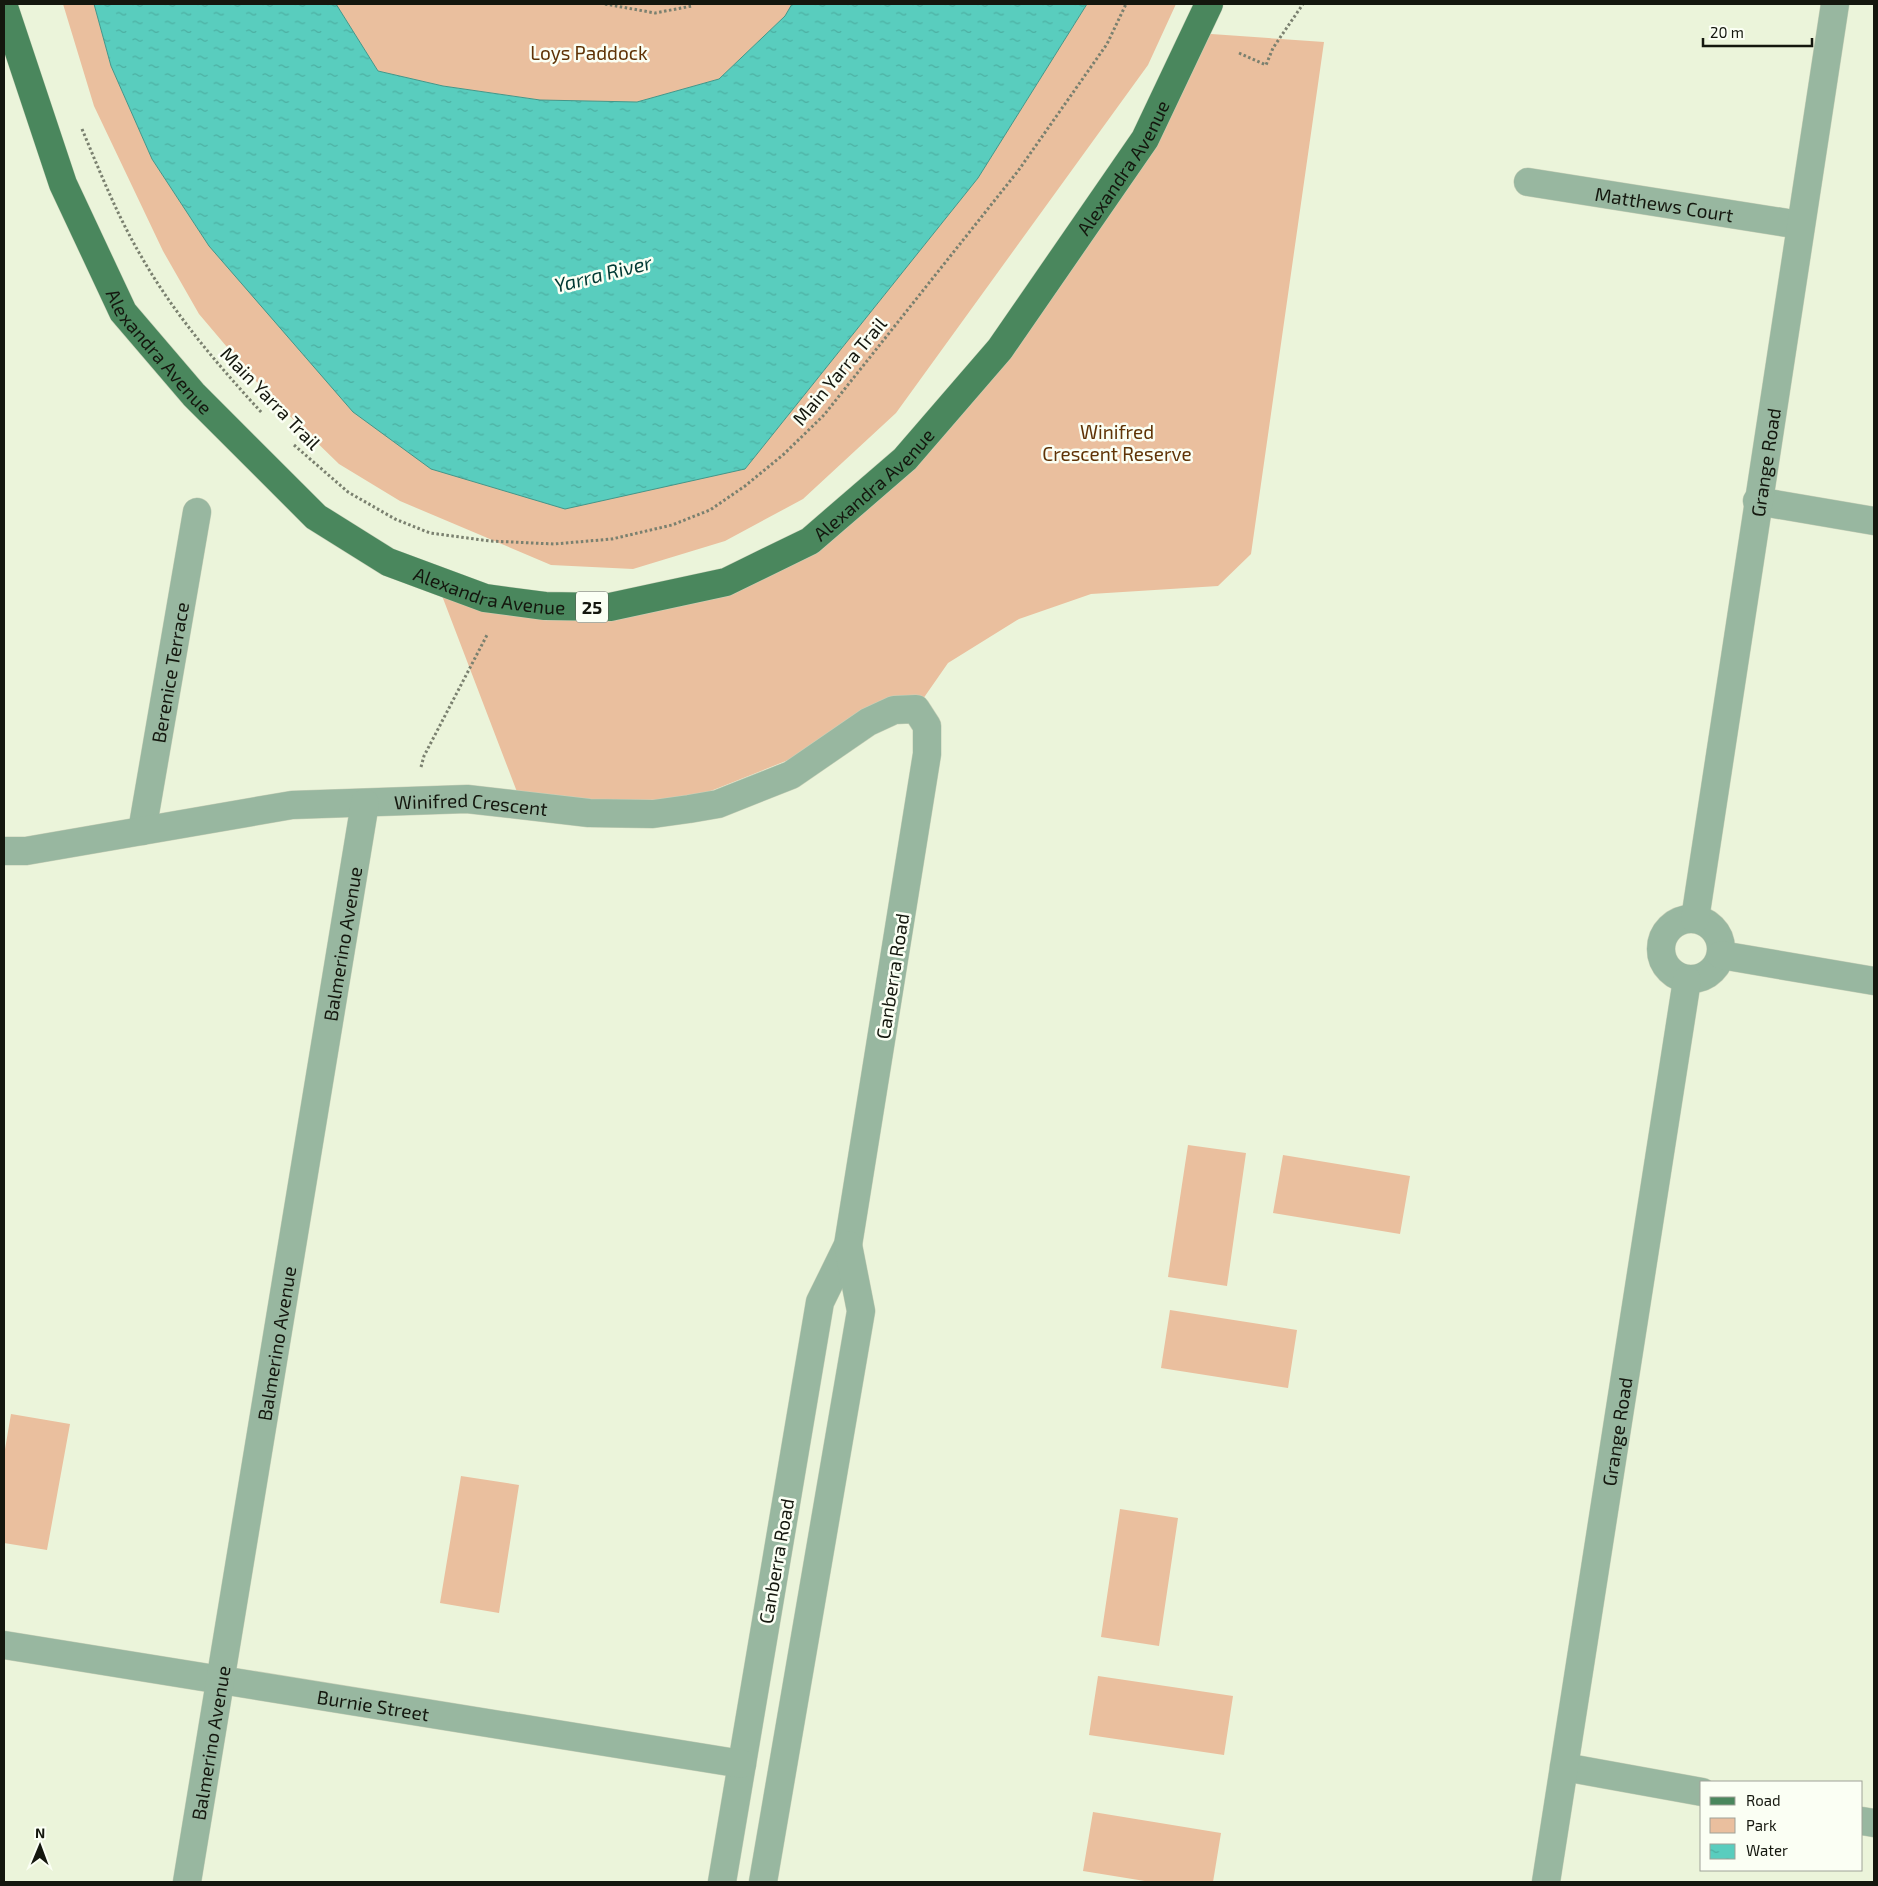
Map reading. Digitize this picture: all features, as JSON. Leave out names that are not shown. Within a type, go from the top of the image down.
[{"type":"main road","name":"Alexandra Avenue","points":[[4,7],[63,184],[123,312],[194,395],[258,460],[316,517],[388,562],[485,598],[545,606],[610,608],[726,582],[810,541],[905,459],[1000,349],[1145,139],[1209,4]]},
{"type":"street","name":"Grange Road","points":[[1695,919],[1757,501],[1835,4]]},
{"type":"street","name":"Matthews Court","points":[[1528,182],[1800,226]]},
{"type":"street","points":[[1757,501],[1874,521]]},
{"type":"street","name":"Berenice Terrace","points":[[142,832],[197,512]]},
{"type":"street","name":"Winifred Crescent","points":[[4,851],[26,850],[142,832],[292,805],[467,799],[589,813],[653,814],[718,804],[791,775],[868,722],[894,710],[916,709]]},
{"type":"street","name":"Canberra Road","points":[[722,1882],[820,1302],[848,1245],[927,754],[927,726],[916,709]]},
{"type":"street","name":"Balmerino Avenue","points":[[187,1882],[365,803]]},
{"type":"street","points":[[1695,919],[1712,928],[1718,936],[1721,955],[1718,964],[1705,976],[1686,980],[1670,972],[1664,964],[1660,946],[1663,936],[1676,922],[1695,919]]},
{"type":"street","points":[[1721,955],[1874,981]]},
{"type":"street","name":"Grange Road","points":[[1546,1882],[1686,980]]},
{"type":"street","name":"Canberra Road","points":[[763,1882],[861,1311],[848,1245]]},
{"type":"street","name":"Burnie Street","points":[[4,1645],[742,1764]]},
{"type":"street","points":[[1564,1767],[1700,1792]]},
{"type":"path","points":[[605,4],[655,13],[692,6]]},
{"type":"path","name":"Main Yarra Trail","points":[[289,441],[348,492],[395,519],[430,533],[490,541],[554,544],[620,537],[672,525],[710,510],[745,486],[784,454],[824,415],[1018,171],[1107,44],[1126,4]]},
{"type":"path","points":[[1239,54],[1266,65],[1273,48],[1303,4]]},
{"type":"path","name":"Main Yarra Trail","points":[[79,122],[113,204],[156,281],[217,364],[269,420]]},
{"type":"path","points":[[415,800],[424,756],[487,635]]},
{"type":"green space","points":[[63,4],[94,4],[111,66],[152,159],[209,246],[745,469],[978,178],[1087,4],[1176,4],[1148,65],[896,413],[803,499],[725,541],[633,569],[551,565],[400,501],[339,464],[266,393],[199,314],[163,251],[94,106]]},
{"type":"green space","name":"Loys Paddock","points":[[336,4],[792,4],[785,16],[719,79],[637,102],[540,100],[443,86],[378,71]]},
{"type":"green space","name":"Winifred Crescent Reserve","points":[[1197,33],[1324,42],[1251,554],[1218,586],[1091,594],[1019,619],[948,663],[916,709],[653,814],[522,805],[436,580],[610,607],[810,541],[1000,349]]},
{"type":"green space","points":[[1188,1145],[1246,1153],[1227,1286],[1168,1277]]},
{"type":"green space","points":[[1283,1155],[1410,1176],[1400,1234],[1273,1213]]},
{"type":"green space","points":[[1170,1310],[1297,1330],[1288,1388],[1161,1368]]},
{"type":"green space","points":[[11,1414],[70,1424],[47,1550],[4,1543],[4,1455]]},
{"type":"green space","points":[[461,1476],[519,1485],[499,1613],[440,1603]]},
{"type":"green space","points":[[1120,1509],[1178,1518],[1159,1646],[1101,1637]]},
{"type":"green space","points":[[1098,1676],[1233,1696],[1224,1755],[1089,1735]]},
{"type":"green space","points":[[1093,1812],[1221,1833],[1213,1882],[1151,1882],[1083,1871]]},
{"type":"water","name":"Yarra River","points":[[94,4],[336,4],[378,71],[443,86],[540,100],[637,102],[719,79],[785,16],[792,4],[1087,4],[978,178],[745,469],[565,509],[431,469],[353,412],[209,246],[152,159],[111,66]]}]
